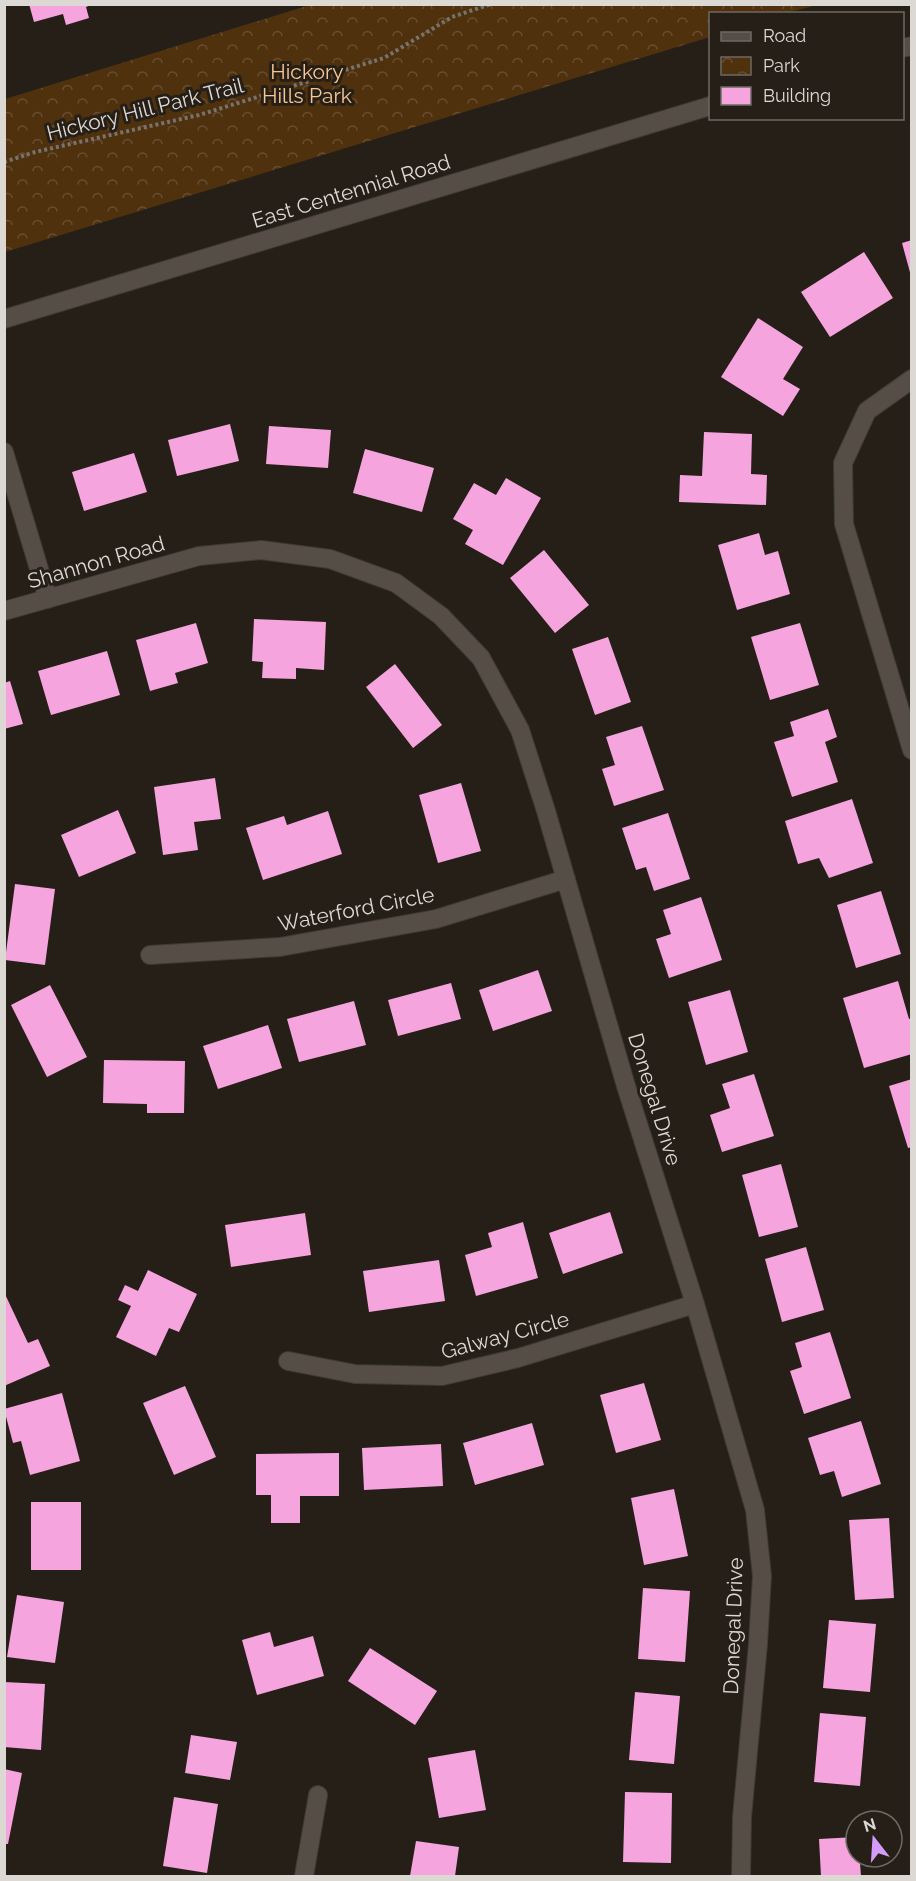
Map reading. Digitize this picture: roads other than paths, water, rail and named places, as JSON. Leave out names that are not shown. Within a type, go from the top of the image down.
[{"type":"street","name":"East Centennial Road","points":[[4,318],[709,107]]},
{"type":"street","points":[[912,379],[867,411],[843,463],[844,524],[912,750]]},
{"type":"street","points":[[4,452],[48,599]]},
{"type":"street","name":"Donegal Drive","points":[[199,556],[261,550],[330,559],[396,583],[441,616],[481,658],[520,730],[755,1510],[762,1576],[742,1817],[741,1876]]},
{"type":"street","name":"Shannon Road","points":[[4,611],[199,556]]},
{"type":"street","name":"Waterford Circle","points":[[150,954],[280,947],[436,919],[566,879]]},
{"type":"street","name":"Galway Circle","points":[[288,1361],[355,1374],[442,1376],[518,1358],[694,1304]]},
{"type":"street","points":[[304,1876],[318,1795]]},
{"type":"park label","name":"Hickory Hills Park","points":[[307,83]]}]
